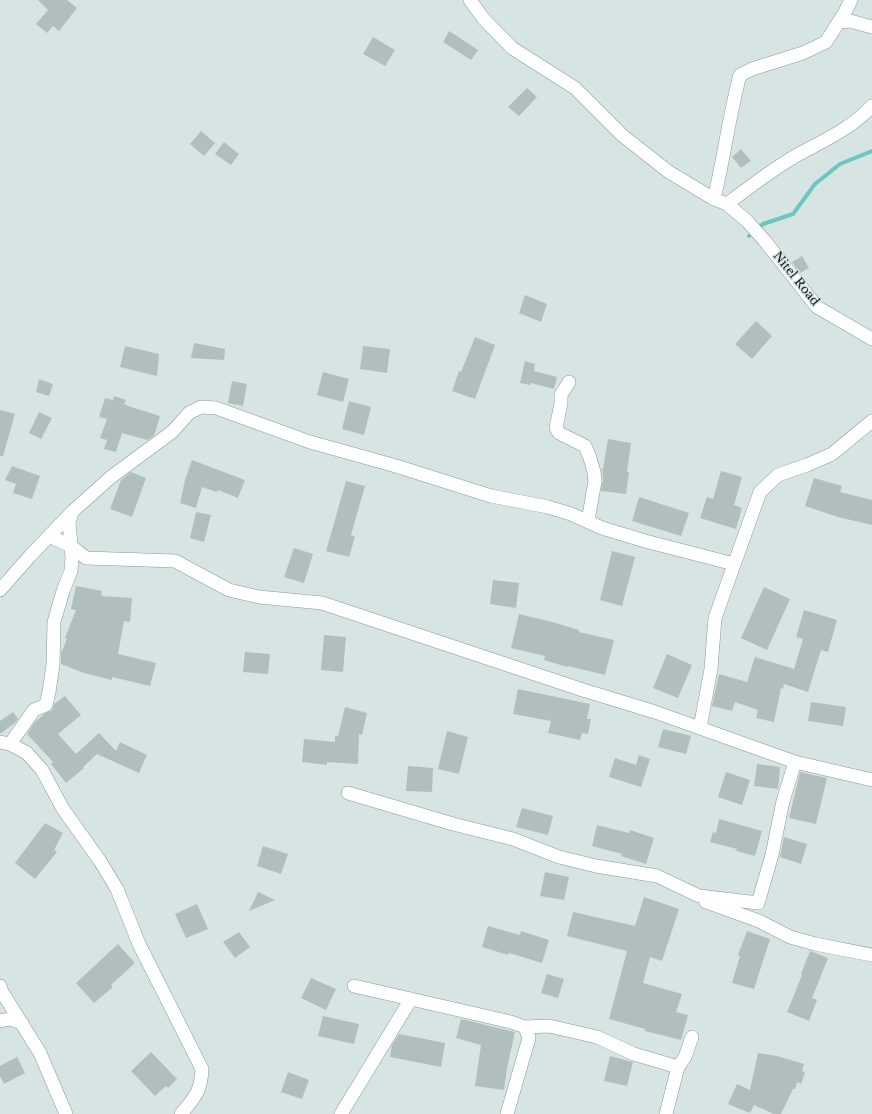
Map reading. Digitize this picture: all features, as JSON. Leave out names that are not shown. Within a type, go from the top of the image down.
[{"type":"street","name":"Nitel Road","points":[[470,0],[483,18],[512,48],[575,88],[629,141],[669,172],[714,199],[727,204],[747,221],[817,307],[872,339]]},
{"type":"street","points":[[714,199],[721,171],[733,101],[740,75],[752,69],[803,53],[826,42],[845,12],[850,0]]},
{"type":"street","points":[[839,22],[850,21],[872,27]]},
{"type":"street","points":[[727,204],[764,176],[842,131],[872,106]]},
{"type":"street","points":[[569,382],[561,395],[556,428],[559,433],[585,446],[590,458],[595,481],[588,521]]},
{"type":"street","points":[[0,590],[72,512],[111,477],[172,432],[189,413],[201,407],[216,408],[310,442],[396,466],[491,496],[548,507],[571,514],[602,528],[645,541],[734,564]]},
{"type":"street","points":[[700,728],[711,669],[715,618],[760,492],[778,474],[807,465],[832,454],[872,421]]},
{"type":"street","points":[[72,512],[69,523],[71,571],[63,591],[54,622],[53,665],[46,705],[34,710],[5,743],[27,753],[42,770],[63,809],[100,862],[116,889],[139,944],[202,1069],[201,1082],[196,1096],[181,1114]]},
{"type":"street","points":[[49,536],[71,546],[86,558],[175,560],[229,590],[259,597],[322,603],[700,728],[795,762],[872,780]]},
{"type":"street","points":[[348,793],[453,824],[513,839],[559,857],[596,866],[657,876],[698,896],[758,903],[772,855],[784,801],[795,762]]},
{"type":"street","points":[[657,876],[660,886],[668,890],[692,896],[759,921],[790,937],[815,944],[872,955]]},
{"type":"street","points":[[0,986],[2,992],[40,1053],[66,1114]]},
{"type":"street","points":[[354,986],[511,1022],[525,1027],[549,1026],[597,1037],[634,1054],[678,1067]]},
{"type":"street","points":[[341,1114],[411,999]]},
{"type":"street","points":[[0,1021],[10,1019],[22,1024]]},
{"type":"street","points":[[507,1114],[529,1038],[525,1027]]},
{"type":"street","points":[[666,1114],[678,1067],[685,1057],[692,1037]]},
{"type":"building","points":[[38,0],[67,0],[77,8],[59,31],[53,26],[47,33],[36,24],[48,10]]},
{"type":"building","points":[[449,31],[478,50],[471,60],[443,42]]},
{"type":"building","points":[[373,37],[395,50],[385,66],[363,54]]},
{"type":"building","points":[[527,88],[537,97],[519,116],[508,107]]},
{"type":"building","points":[[201,131],[215,143],[204,156],[190,144]]},
{"type":"building","points":[[224,142],[239,154],[231,165],[215,154]]},
{"type":"building","points":[[741,149],[751,161],[741,168],[732,157]]},
{"type":"building","points":[[802,256],[809,268],[800,273],[792,262]]},
{"type":"building","points":[[525,295],[547,304],[541,322],[519,313]]},
{"type":"building","points":[[756,321],[772,336],[752,359],[735,344]]},
{"type":"building","points":[[475,337],[495,345],[475,399],[452,391],[459,371],[461,372]]},
{"type":"building","points":[[194,343],[225,349],[224,360],[191,358]]},
{"type":"building","points":[[125,346],[159,354],[157,376],[120,367]]},
{"type":"building","points":[[363,346],[390,349],[387,373],[360,369]]},
{"type":"building","points":[[525,361],[535,364],[534,371],[557,377],[554,389],[531,383],[530,385],[520,383]]},
{"type":"building","points":[[323,372],[349,379],[343,402],[317,395]]},
{"type":"building","points":[[39,379],[53,384],[49,396],[36,392]]},
{"type":"building","points":[[232,381],[247,384],[243,406],[228,403]]},
{"type":"building","points":[[114,396],[126,400],[124,404],[160,416],[154,436],[147,440],[122,433],[116,452],[104,449],[107,440],[100,438],[107,419],[99,417],[105,398],[113,400]]},
{"type":"building","points":[[349,401],[371,407],[364,435],[342,429]]},
{"type":"building","points":[[0,410],[15,414],[3,456],[0,456]]},
{"type":"building","points":[[39,412],[52,418],[41,439],[29,433]]},
{"type":"building","points":[[608,439],[631,443],[626,494],[601,491],[603,480],[602,469]]},
{"type":"building","points":[[192,460],[245,480],[238,498],[218,490],[217,492],[202,487],[196,508],[180,503],[185,480]]},
{"type":"building","points":[[12,466],[40,476],[32,499],[13,493],[16,484],[5,480]]},
{"type":"building","points":[[721,471],[742,477],[734,505],[742,508],[736,529],[700,518],[707,497],[713,499]]},
{"type":"building","points":[[131,472],[146,478],[132,517],[110,509],[121,480]]},
{"type":"building","points":[[814,478],[842,486],[840,492],[872,500],[872,525],[838,517],[805,506]]},
{"type":"building","points":[[346,481],[365,486],[351,535],[355,537],[349,557],[326,551]]},
{"type":"building","points":[[639,497],[689,513],[681,536],[632,521]]},
{"type":"building","points":[[196,512],[211,515],[204,542],[190,538]]},
{"type":"building","points":[[294,548],[313,554],[304,583],[284,577]]},
{"type":"building","points":[[612,551],[635,557],[622,606],[600,600]]},
{"type":"building","points":[[493,580],[519,583],[516,608],[490,604]]},
{"type":"building","points":[[76,586],[102,591],[101,596],[132,598],[130,622],[124,621],[118,654],[156,663],[150,686],[112,677],[112,680],[84,673],[61,664],[61,653],[67,639],[65,638],[76,610],[71,609]]},
{"type":"building","points":[[764,587],[790,599],[767,650],[741,638]]},
{"type":"building","points":[[804,610],[837,620],[828,652],[821,650],[808,692],[784,684],[783,689],[781,688],[774,722],[756,718],[758,710],[735,702],[732,711],[712,706],[719,674],[747,682],[755,657],[794,669],[803,639],[796,637]]},
{"type":"building","points":[[519,614],[556,623],[579,630],[579,632],[614,640],[605,675],[567,667],[544,660],[545,656],[511,648]]},
{"type":"building","points":[[324,635],[346,637],[343,672],[321,670]]},
{"type":"building","points":[[245,652],[270,654],[268,674],[243,672]]},
{"type":"building","points":[[667,654],[692,665],[678,698],[653,688]]},
{"type":"building","points":[[518,689],[590,704],[587,719],[591,719],[588,734],[582,733],[580,740],[548,733],[551,721],[513,714]]},
{"type":"building","points":[[65,696],[81,715],[58,734],[76,754],[99,733],[116,751],[120,742],[147,755],[139,773],[97,754],[83,767],[84,768],[66,783],[51,764],[53,762],[27,734],[35,722],[44,714],[52,710],[54,704]]},
{"type":"building","points":[[811,702],[846,707],[843,726],[808,721]]},
{"type":"building","points":[[345,707],[367,713],[362,735],[359,734],[358,764],[327,762],[327,765],[302,762],[304,739],[335,742],[335,736],[338,736]]},
{"type":"building","points":[[13,712],[18,719],[0,734],[0,721]]},
{"type":"building","points":[[663,729],[691,736],[686,754],[658,747]]},
{"type":"building","points":[[447,731],[468,737],[459,774],[438,769]]},
{"type":"building","points":[[639,755],[650,759],[641,787],[609,777],[615,758],[636,765]]},
{"type":"building","points":[[757,764],[780,767],[778,789],[754,786]]},
{"type":"building","points":[[408,766],[433,768],[432,792],[406,791]]},
{"type":"building","points":[[726,772],[750,780],[742,805],[718,797]]},
{"type":"building","points":[[800,772],[827,778],[816,824],[789,818]]},
{"type":"building","points":[[522,808],[553,816],[548,835],[516,827]]},
{"type":"building","points":[[719,819],[762,831],[755,856],[736,851],[737,849],[710,842],[713,832],[716,833]]},
{"type":"building","points":[[45,823],[63,833],[54,850],[57,852],[35,879],[15,863]]},
{"type":"building","points":[[597,825],[629,833],[630,830],[654,838],[646,864],[621,856],[622,854],[592,846]]},
{"type":"building","points":[[784,837],[807,844],[801,864],[780,857]]},
{"type":"building","points":[[263,846],[288,854],[281,874],[257,866]]},
{"type":"building","points":[[545,872],[569,877],[564,900],[540,896]]},
{"type":"building","points":[[258,892],[275,900],[249,911]]},
{"type":"building","points":[[644,897],[679,909],[662,961],[650,957],[643,983],[682,994],[676,1012],[688,1015],[681,1040],[645,1031],[645,1029],[609,1019],[627,951],[567,936],[573,912],[635,926]]},
{"type":"building","points":[[197,904],[208,929],[186,938],[175,914]]},
{"type":"building","points":[[488,926],[520,935],[521,931],[549,940],[542,963],[482,947]]},
{"type":"building","points":[[747,931],[770,939],[754,989],[732,983],[740,956],[738,955]]},
{"type":"building","points":[[239,932],[250,947],[235,958],[223,942]]},
{"type":"building","points":[[118,944],[135,963],[111,985],[113,987],[94,1003],[76,983]]},
{"type":"building","points":[[810,951],[828,958],[812,998],[817,1000],[809,1021],[787,1012]]},
{"type":"building","points":[[547,974],[564,979],[558,998],[541,993]]},
{"type":"building","points":[[311,978],[336,989],[326,1010],[301,998]]},
{"type":"building","points":[[323,1016],[359,1024],[354,1044],[318,1036]]},
{"type":"building","points":[[461,1019],[515,1032],[504,1090],[475,1086],[481,1045],[456,1038]]},
{"type":"building","points":[[399,1034],[445,1043],[441,1067],[390,1057],[392,1045]]},
{"type":"building","points":[[151,1052],[177,1079],[168,1088],[166,1086],[155,1096],[131,1071]]},
{"type":"building","points":[[758,1053],[777,1056],[804,1064],[802,1071],[805,1072],[801,1084],[797,1082],[795,1089],[793,1089],[781,1114],[774,1114],[754,1105],[750,1113],[728,1104],[737,1084],[750,1090]]},
{"type":"building","points":[[610,1056],[633,1062],[627,1086],[604,1081]]},
{"type":"building","points":[[17,1057],[25,1073],[4,1084],[0,1076],[0,1066]]},
{"type":"building","points":[[288,1072],[309,1080],[302,1099],[281,1092]]},
{"type":"waterway","points":[[749,236],[763,224],[793,214],[815,184],[840,164],[872,151]]}]
